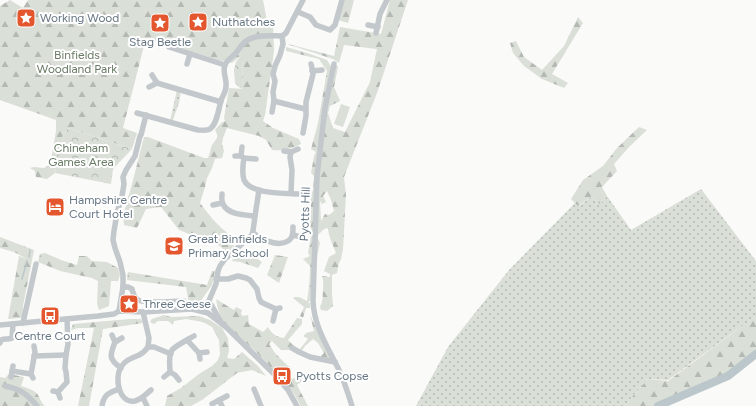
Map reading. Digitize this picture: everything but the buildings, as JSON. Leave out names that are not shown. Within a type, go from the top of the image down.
[{"type":"street","points":[[137,113],[198,130],[210,128],[214,125],[226,88],[224,72],[225,65],[228,60],[235,54],[244,42],[248,40],[257,37],[282,36],[286,33],[303,0]]},
{"type":"street","points":[[298,12],[310,17],[316,25],[330,30],[335,25],[342,0]]},
{"type":"street","points":[[368,25],[377,30],[380,14],[387,0]]},
{"type":"street","points":[[272,112],[275,81],[272,74],[283,44],[282,36]]},
{"type":"street","points":[[168,47],[225,65]]},
{"type":"street","points":[[187,64],[190,54]]},
{"type":"street","points":[[303,133],[306,116],[305,109],[307,94],[311,83],[311,64]]},
{"type":"street","name":"Pyotts Hill","points":[[334,64],[325,108],[317,176],[313,302],[315,318],[320,333],[335,362],[352,406]]},
{"type":"street","points":[[312,71],[322,70]]},
{"type":"street","points":[[152,75],[157,83],[221,102]]},
{"type":"street","points":[[149,87],[157,83]]},
{"type":"street","points":[[274,101],[305,109]]},
{"type":"street","points":[[119,311],[123,286],[123,275],[120,262],[114,248],[114,231],[124,184],[123,177],[135,156],[146,115]]},
{"type":"street","points":[[242,147],[240,156],[246,183],[259,190],[275,193],[301,194]]},
{"type":"street","points":[[284,150],[291,152],[298,149]]},
{"type":"street","points":[[291,152],[291,193]]},
{"type":"street","points":[[240,156],[256,159]]},
{"type":"street","points":[[192,309],[206,312],[212,310],[209,305],[210,297],[216,284],[220,266],[225,259],[253,233],[259,190]]},
{"type":"street","points":[[222,194],[222,203],[226,208],[234,213],[255,216]]},
{"type":"street","points":[[213,205],[222,203]]},
{"type":"street","points":[[253,233],[264,240],[283,244],[291,239],[293,235],[293,227]]},
{"type":"street","points":[[293,235],[301,237]]},
{"type":"street","points":[[23,323],[36,264]]},
{"type":"street","points":[[216,279],[228,280],[242,276],[250,280],[257,289],[261,302],[278,308],[273,321]]},
{"type":"street","points":[[123,286],[132,289],[134,297],[143,302],[184,301]]},
{"type":"street","points":[[0,325],[98,316],[114,314],[119,311],[143,312],[192,309],[209,305]]},
{"type":"street","points":[[209,305],[202,308],[222,324],[276,376],[288,390],[295,405]]},
{"type":"street","points":[[209,305],[222,324]]},
{"type":"street","points":[[143,312],[149,338],[148,347],[140,355],[128,360],[121,368],[118,376],[118,383],[122,395],[127,400],[136,401],[151,390]]},
{"type":"street","points":[[57,394],[67,382],[65,368],[68,344],[67,319]]},
{"type":"street","points":[[0,343],[2,339],[8,340],[12,338],[13,324]]},
{"type":"street","points":[[112,336],[115,342]]},
{"type":"street","points":[[170,372],[172,350],[194,336]]},
{"type":"street","points":[[121,368],[112,360],[110,357],[110,352],[115,342],[122,338]]},
{"type":"street","points":[[187,340],[199,356],[207,352]]},
{"type":"street","points":[[12,371],[32,376],[35,352],[34,346]]},
{"type":"street","points":[[148,347],[171,354]]},
{"type":"street","points":[[292,348],[310,357],[335,362]]},
{"type":"street","points":[[34,356],[66,355]]},
{"type":"street","points":[[164,377],[170,372]]},
{"type":"street","points":[[170,372],[178,380]]},
{"type":"street","points":[[5,386],[16,388],[30,398],[37,406]]},
{"type":"street","points":[[102,406],[104,398],[107,394],[119,388]]},
{"type":"street","points":[[254,389],[261,406]]},
{"type":"street","points":[[212,404],[227,396]]},
{"type":"street","points":[[142,398],[147,406]]},
{"type":"street","points":[[219,400],[222,406]]},
{"type":"green space","name":"Binfields Woodland Park","points":[[10,0],[23,8],[28,0],[263,0],[267,21],[273,23],[274,51],[263,121],[273,128],[299,139],[301,144],[287,149],[272,150],[266,140],[259,136],[227,128],[222,144],[224,151],[222,158],[215,159],[207,178],[200,203],[217,224],[238,240],[228,254],[220,246],[179,230],[161,207],[146,209],[137,228],[124,225],[123,215],[144,137],[148,137],[204,158],[208,158],[212,145],[217,137],[215,130],[225,121],[224,118],[229,88],[243,89],[242,55],[232,63],[146,38],[123,128],[137,133],[132,149],[68,128],[63,135],[55,173],[47,179],[36,177],[35,171],[30,168],[44,168],[50,165],[56,131],[56,120],[0,100],[0,6]]},
{"type":"green space","points":[[343,0],[354,0],[348,23],[338,20]]},
{"type":"green space","points":[[390,0],[408,0],[377,93],[344,177],[346,195],[343,249],[337,273],[332,275],[333,306],[327,311],[321,310],[320,307],[323,298],[322,276],[330,277],[330,274],[324,271],[329,257],[336,253],[328,228],[324,229],[318,235],[320,243],[312,278],[310,300],[308,303],[310,303],[310,308],[306,308],[303,318],[300,316],[304,307],[293,298],[299,297],[307,301],[308,297],[310,266],[303,259],[310,256],[308,253],[312,230],[309,225],[311,206],[310,192],[313,191],[314,176],[311,173],[316,152],[311,149],[318,123],[327,71],[319,59],[286,51],[286,47],[327,60],[332,68],[336,66],[338,67],[334,87],[340,101],[330,106],[328,113],[333,128],[345,132],[370,82],[377,49],[344,45],[339,63],[333,59],[288,44],[334,56],[340,27],[381,34]],"holes":[[[327,191],[334,211],[329,215],[325,214],[321,221],[320,201],[322,204],[326,202],[323,196]]]},
{"type":"green space","points":[[578,17],[583,23],[552,74],[568,83],[564,88],[542,79],[524,66],[513,53],[510,43],[516,41],[524,57],[542,70],[564,46]]},
{"type":"green space","points":[[242,54],[243,89],[235,83],[234,70],[236,62]]},
{"type":"green space","points":[[177,90],[181,91],[179,103],[172,122],[170,121]]},
{"type":"green space","points":[[341,104],[350,107],[343,127],[334,124]]},
{"type":"green space","points":[[639,127],[647,130],[614,164],[617,171],[602,187],[607,196],[600,204],[591,197],[578,206],[571,199],[583,180],[603,166],[617,148]]},
{"type":"green space","name":"Chineham Games Area","points":[[68,128],[132,149],[113,169],[111,184],[55,173],[63,135]]},
{"type":"green space","points":[[701,189],[756,261],[756,318],[752,319],[668,380],[648,379],[624,406],[416,406],[448,347],[509,270],[575,203],[579,206],[591,197],[600,204],[607,196],[631,230]]},
{"type":"green space","points":[[0,237],[34,250],[23,306],[23,316],[21,318],[8,319],[19,256],[27,259],[14,252],[0,248]]},
{"type":"green space","points":[[245,251],[262,262],[258,268],[232,261],[237,252]]},
{"type":"green space","points":[[45,253],[77,265],[79,256],[87,256],[92,261],[107,262],[118,268],[120,275],[118,281],[111,281],[109,306],[99,310],[97,304],[98,281],[92,278],[60,271],[38,262],[40,254]]},
{"type":"green space","points":[[275,255],[288,257],[279,283],[267,275]]},
{"type":"green space","points":[[212,271],[215,271],[212,285],[200,302],[189,304],[186,287],[127,280],[128,272],[207,285]]},
{"type":"green space","points":[[216,299],[234,310],[236,307],[242,310],[241,314],[243,316],[248,315],[249,324],[263,332],[268,327],[274,335],[281,338],[284,338],[297,318],[302,319],[302,324],[288,340],[295,347],[292,350],[281,350],[272,341],[269,344],[275,353],[290,368],[289,375],[291,379],[300,377],[302,381],[297,385],[308,406],[301,406],[285,382],[254,350],[222,321]]},
{"type":"green space","points":[[164,315],[171,317],[199,316],[210,320],[222,328],[228,338],[229,351],[227,358],[234,359],[242,352],[258,366],[266,376],[252,370],[237,373],[202,400],[191,406],[165,406],[167,396],[212,366],[218,360],[220,354],[219,340],[212,327],[203,322],[186,319],[174,321],[173,325],[168,321],[158,321],[154,324],[150,322],[152,319]]},
{"type":"green space","points":[[310,315],[330,357],[330,361],[320,357],[324,353],[318,343],[313,339],[301,352],[299,350],[308,339],[304,336],[306,333],[314,331]]},
{"type":"green space","points":[[756,318],[756,353],[748,363],[703,389],[667,406],[624,406],[648,379],[668,381],[752,319]]},
{"type":"green space","points":[[141,319],[143,323],[103,329],[89,406],[78,406],[94,328],[78,328],[71,330],[73,324]]},
{"type":"green space","points":[[9,374],[24,377],[21,386],[35,392],[45,406],[0,406],[0,377],[5,378]]},
{"type":"waterway","points":[[29,257],[30,250]]},
{"type":"waterway","points":[[22,279],[27,261]]},
{"type":"waterway","points":[[658,406],[728,376],[756,354]]},
{"type":"place","name":"Working Wood","points":[[26,18]]},
{"type":"place","name":"Nuthatches","points":[[198,22]]},
{"type":"place","name":"Stag Beetle","points":[[160,23]]},
{"type":"place","name":"Hampshire Centre Court Hotel","points":[[55,207]]},
{"type":"place","name":"Great Binfields Primary School","points":[[174,246]]},
{"type":"place","name":"Three Geese","points":[[129,304]]},
{"type":"place","name":"Centre Court","points":[[50,316]]},
{"type":"place","name":"Pyotts Copse","points":[[282,376]]}]
